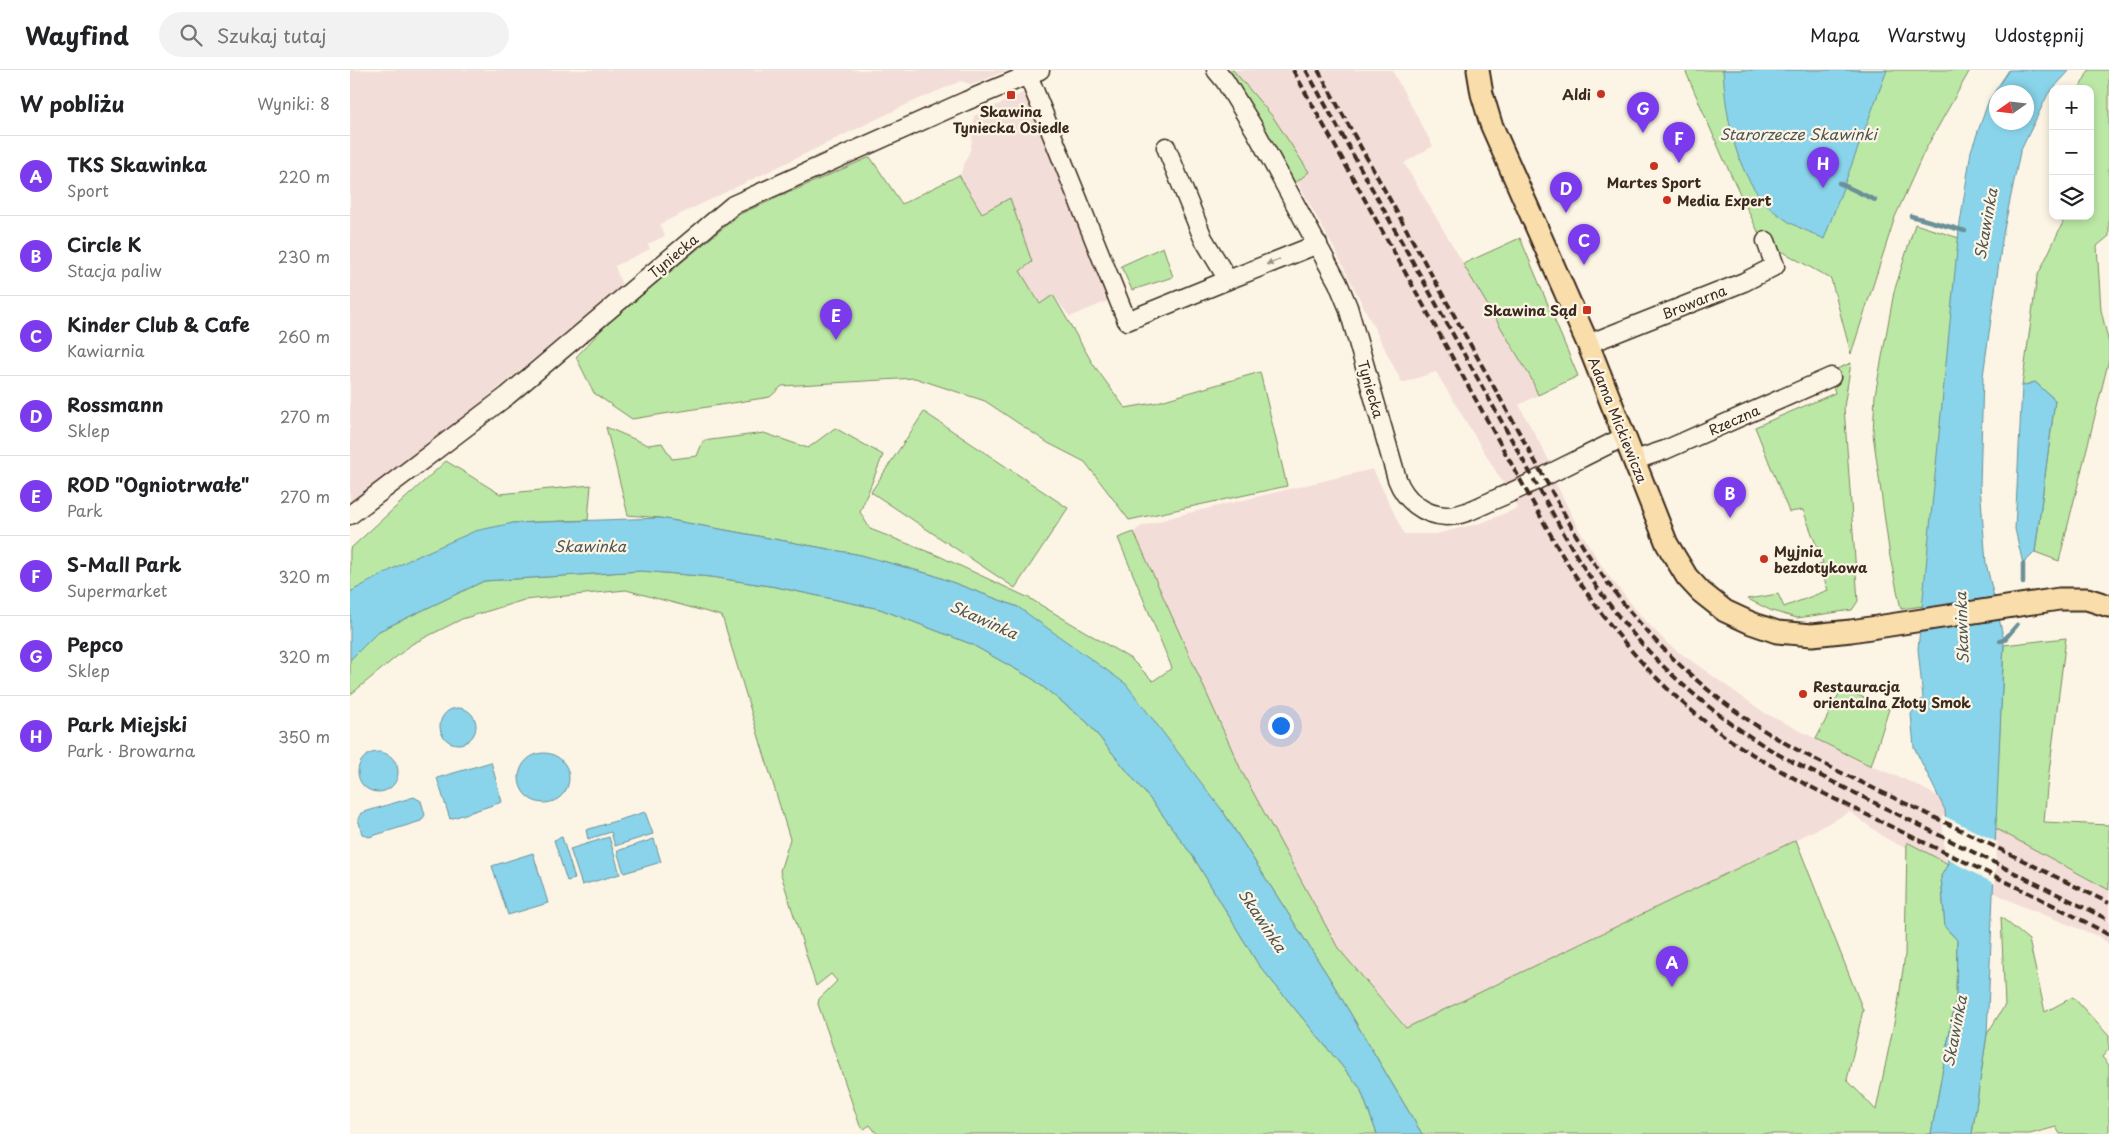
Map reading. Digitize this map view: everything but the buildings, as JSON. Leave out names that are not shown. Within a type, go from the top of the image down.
[{"type":"main road","name":"Adama Mickiewicza","points":[[1478,70],[1482,94],[1491,124],[1588,344],[1626,436],[1667,544],[1675,559],[1694,585],[1725,611],[1761,627],[1794,634],[1826,634],[1874,628],[2059,599],[2087,599],[2109,606]]},
{"type":"street","name":"Tyniecka","points":[[1216,70],[1225,81],[1255,130],[1338,283],[1348,307],[1397,479],[1406,497],[1421,509],[1440,516],[1470,511],[1516,491],[1626,436]]},
{"type":"street","name":"Tyniecka","points":[[350,515],[507,396],[733,206],[1034,73]]},
{"type":"street","points":[[1034,73],[1127,321],[1318,244]]},
{"type":"street","points":[[1166,147],[1203,238],[1228,280]]},
{"type":"street","name":"Browarna","points":[[1588,344],[1744,282],[1775,266],[1766,241]]},
{"type":"street","name":"Rzeczna","points":[[1635,460],[1665,450],[1831,377]]},
{"type":"shaded area","points":[[350,70],[1008,70],[972,85],[961,81],[908,104],[660,224],[665,236],[648,244],[650,249],[615,266],[622,285],[471,411],[350,503]]},
{"type":"shaded area","points":[[1230,70],[1392,70],[1433,146],[1404,163],[1531,378],[1538,395],[1519,405],[1558,477],[1554,480],[1579,529],[1605,571],[1641,616],[1669,645],[1765,713],[1857,760],[1913,783],[2109,890],[2109,944],[2100,937],[2019,905],[1887,839],[1850,812],[1796,840],[1407,1028],[1338,948],[1242,772],[1134,532],[1140,527],[1176,516],[1373,469],[1404,534],[1436,534],[1481,523],[1518,508],[1436,372],[1402,383],[1336,252],[1243,84]]},
{"type":"shaded area","points":[[1025,92],[1110,300],[1070,317],[1053,295],[1041,304],[1019,271],[1010,199],[982,213],[960,175],[971,147],[974,116]]},
{"type":"green space","points":[[1225,70],[1233,70],[1273,117],[1309,172],[1294,184],[1247,99]]},
{"type":"green space","points":[[1685,70],[1970,70],[1924,152],[1895,217],[1851,354],[1831,279],[1762,240],[1724,160]]},
{"type":"green space","points":[[2089,70],[2109,70],[2109,236],[2097,246],[2101,310],[2109,344],[2109,359],[2059,561],[2035,552],[2055,400],[2035,382],[2022,386],[2037,277],[2064,220],[2094,220],[2094,85],[2081,85]]},
{"type":"green space","points":[[870,157],[902,204],[959,175],[982,213],[1010,198],[1032,262],[1020,271],[1040,304],[1053,295],[1093,364],[1125,408],[1154,403],[1260,372],[1287,486],[1129,520],[1085,462],[1048,443],[985,401],[915,378],[782,386],[770,397],[632,419],[594,393],[576,357],[608,323],[740,214]]},
{"type":"green space","points":[[1915,224],[1959,238],[1923,606],[1901,609],[1890,557],[1873,434],[1875,395],[1894,292]]},
{"type":"green space","points":[[1520,238],[1578,376],[1538,395],[1531,378],[1463,264]]},
{"type":"green space","points":[[1163,247],[1173,277],[1132,290],[1121,266]]},
{"type":"green space","points":[[1851,363],[1844,407],[1858,601],[1852,610],[1797,618],[1772,611],[1748,599],[1778,594],[1784,607],[1828,590],[1819,564],[1823,563],[1803,510],[1789,512],[1755,427],[1835,393],[1832,382],[1834,370]]},
{"type":"green space","points":[[924,412],[1068,508],[1015,588],[871,492]]},
{"type":"green space","points":[[606,427],[648,445],[662,443],[672,459],[697,456],[703,441],[764,433],[808,448],[835,428],[883,455],[860,512],[870,529],[939,556],[1029,598],[1131,659],[1153,681],[1172,668],[1118,538],[1134,532],[1242,772],[1338,948],[1406,1028],[1796,840],[1863,1010],[1847,1080],[1876,1110],[1898,1004],[1905,955],[1907,842],[1948,864],[1941,877],[1945,927],[1957,940],[1956,997],[1931,1134],[1422,1134],[1330,979],[1222,810],[1018,607],[933,575],[861,555],[660,518],[628,515]]},
{"type":"green space","points":[[446,461],[500,494],[591,485],[588,520],[513,523],[350,592],[350,549]]},
{"type":"green space","points":[[641,571],[711,577],[776,587],[880,609],[971,644],[1033,679],[1087,722],[1159,810],[1194,858],[1258,964],[1360,1088],[1377,1134],[877,1134],[870,1125],[864,1129],[860,1126],[818,1004],[819,999],[837,981],[831,974],[816,986],[780,871],[790,839],[722,616],[626,590],[524,600],[462,619],[412,644],[350,695],[350,660],[379,631],[484,581]]},
{"type":"green space","points":[[2066,638],[2044,822],[2109,825],[2109,890],[1995,828],[2004,645]]},
{"type":"green space","points":[[1842,688],[1889,709],[1871,766],[1816,739]]},
{"type":"green space","points":[[2001,917],[2029,940],[2045,1012],[2073,997],[2109,1036],[2109,1049],[2102,1057],[2109,1065],[2109,1134],[2060,1134],[2056,1127],[2030,1134],[1972,1134],[1987,1034],[2005,1005]]},
{"type":"water","name":"Starorzecze Skawinki","points":[[1723,70],[1887,70],[1824,239],[1783,218],[1767,205],[1755,189],[1737,152],[1731,131]]},
{"type":"water","points":[[2009,70],[2070,70],[2056,85],[2049,85],[2048,94],[2034,123],[2034,85],[1999,85]]},
{"type":"water","name":"Skawinka","points":[[1989,100],[1989,130],[2031,130],[2020,152],[2003,234],[1983,376],[1980,486],[1986,563],[2004,640],[1987,1034],[1972,1134],[1931,1134],[1956,997],[1957,940],[1945,927],[1941,876],[1948,864],[1945,810],[1914,747],[1911,714],[1923,698],[1918,649],[1959,230],[1971,151]]},
{"type":"water","points":[[2035,382],[2055,400],[2035,552],[2023,564],[2015,529],[2022,386]]},
{"type":"water","name":"Skawinka","points":[[660,518],[861,555],[933,575],[1018,607],[1126,684],[1222,810],[1330,979],[1422,1134],[1377,1134],[1360,1088],[1258,964],[1194,858],[1159,810],[1087,722],[1033,679],[971,644],[880,609],[776,587],[711,577],[641,571],[484,581],[379,631],[350,660],[350,592],[409,560],[475,531],[513,523]]},
{"type":"water","points":[[458,708],[465,709],[471,713],[475,719],[475,733],[471,739],[465,743],[458,744],[451,743],[445,739],[441,733],[440,726],[441,719],[445,713],[451,709]]},
{"type":"water","points":[[374,752],[382,752],[389,755],[395,761],[398,772],[395,783],[389,789],[382,792],[374,792],[367,789],[361,783],[358,776],[358,768],[361,761],[367,755]]},
{"type":"water","points":[[539,753],[549,753],[562,760],[569,773],[569,783],[562,796],[549,803],[539,803],[530,799],[523,792],[519,783],[519,773],[523,764],[530,757]]},
{"type":"water","points":[[491,762],[502,802],[450,819],[437,778]]},
{"type":"water","points":[[414,797],[421,801],[425,815],[421,821],[369,837],[362,834],[358,819],[361,813]]},
{"type":"water","points":[[645,812],[653,834],[615,846],[611,832],[588,839],[586,830]]},
{"type":"water","points":[[562,837],[575,879],[567,881],[554,840]]},
{"type":"water","points":[[609,837],[620,874],[582,885],[570,849]]},
{"type":"water","points":[[654,839],[661,862],[624,873],[617,851]]},
{"type":"water","points":[[533,853],[548,903],[508,915],[492,866]]},
{"type":"pier","points":[[1942,815],[1997,842],[1995,884],[1945,858]]},
{"type":"waterway","points":[[1839,183],[1875,200]]},
{"type":"waterway","points":[[1911,216],[1965,231]]},
{"type":"waterway","points":[[2023,564],[2023,583]]},
{"type":"waterway","points":[[2000,641],[2004,640],[2017,625]]},
{"type":"railway","points":[[1293,70],[1558,548],[1588,594],[1620,638],[1638,658],[1676,697],[1697,715],[1751,754],[1829,796],[2045,901],[2109,935]]},
{"type":"railway","points":[[1306,70],[1573,550],[1593,582],[1639,641],[1664,667],[1720,716],[1783,757],[2109,920]]},
{"type":"railway","points":[[1318,70],[1576,535],[1616,594],[1662,648],[1715,695],[1743,716],[1790,746],[1843,774],[1964,831],[2109,903]]},
{"type":"place","name":"Aldi","points":[[1601,94]]},
{"type":"place","name":"Skawina Tyniecka Osiedle","points":[[1011,95]]},
{"type":"place","name":"Pepco","points":[[1643,133]]},
{"type":"place","name":"S-Mall Park","points":[[1679,163]]},
{"type":"place","name":"Martes Sport","points":[[1654,166]]},
{"type":"place","name":"Park Miejski","points":[[1823,188]]},
{"type":"place","name":"Media Expert","points":[[1667,200]]},
{"type":"place","name":"Rossmann","points":[[1566,213]]},
{"type":"place","name":"Kinder Club & Cafe","points":[[1584,265]]},
{"type":"place","name":"Skawina Sąd","points":[[1587,310]]},
{"type":"place","name":"ROD \"Ogniotrwałe\"","points":[[836,340]]},
{"type":"place","name":"Circle K","points":[[1730,518]]},
{"type":"place","name":"Myjnia bezdotykowa","points":[[1764,559]]},
{"type":"place","name":"Restauracja orientalna Złoty Smok","points":[[1803,694]]},
{"type":"place","name":"TKS Skawinka","points":[[1672,987]]}]
